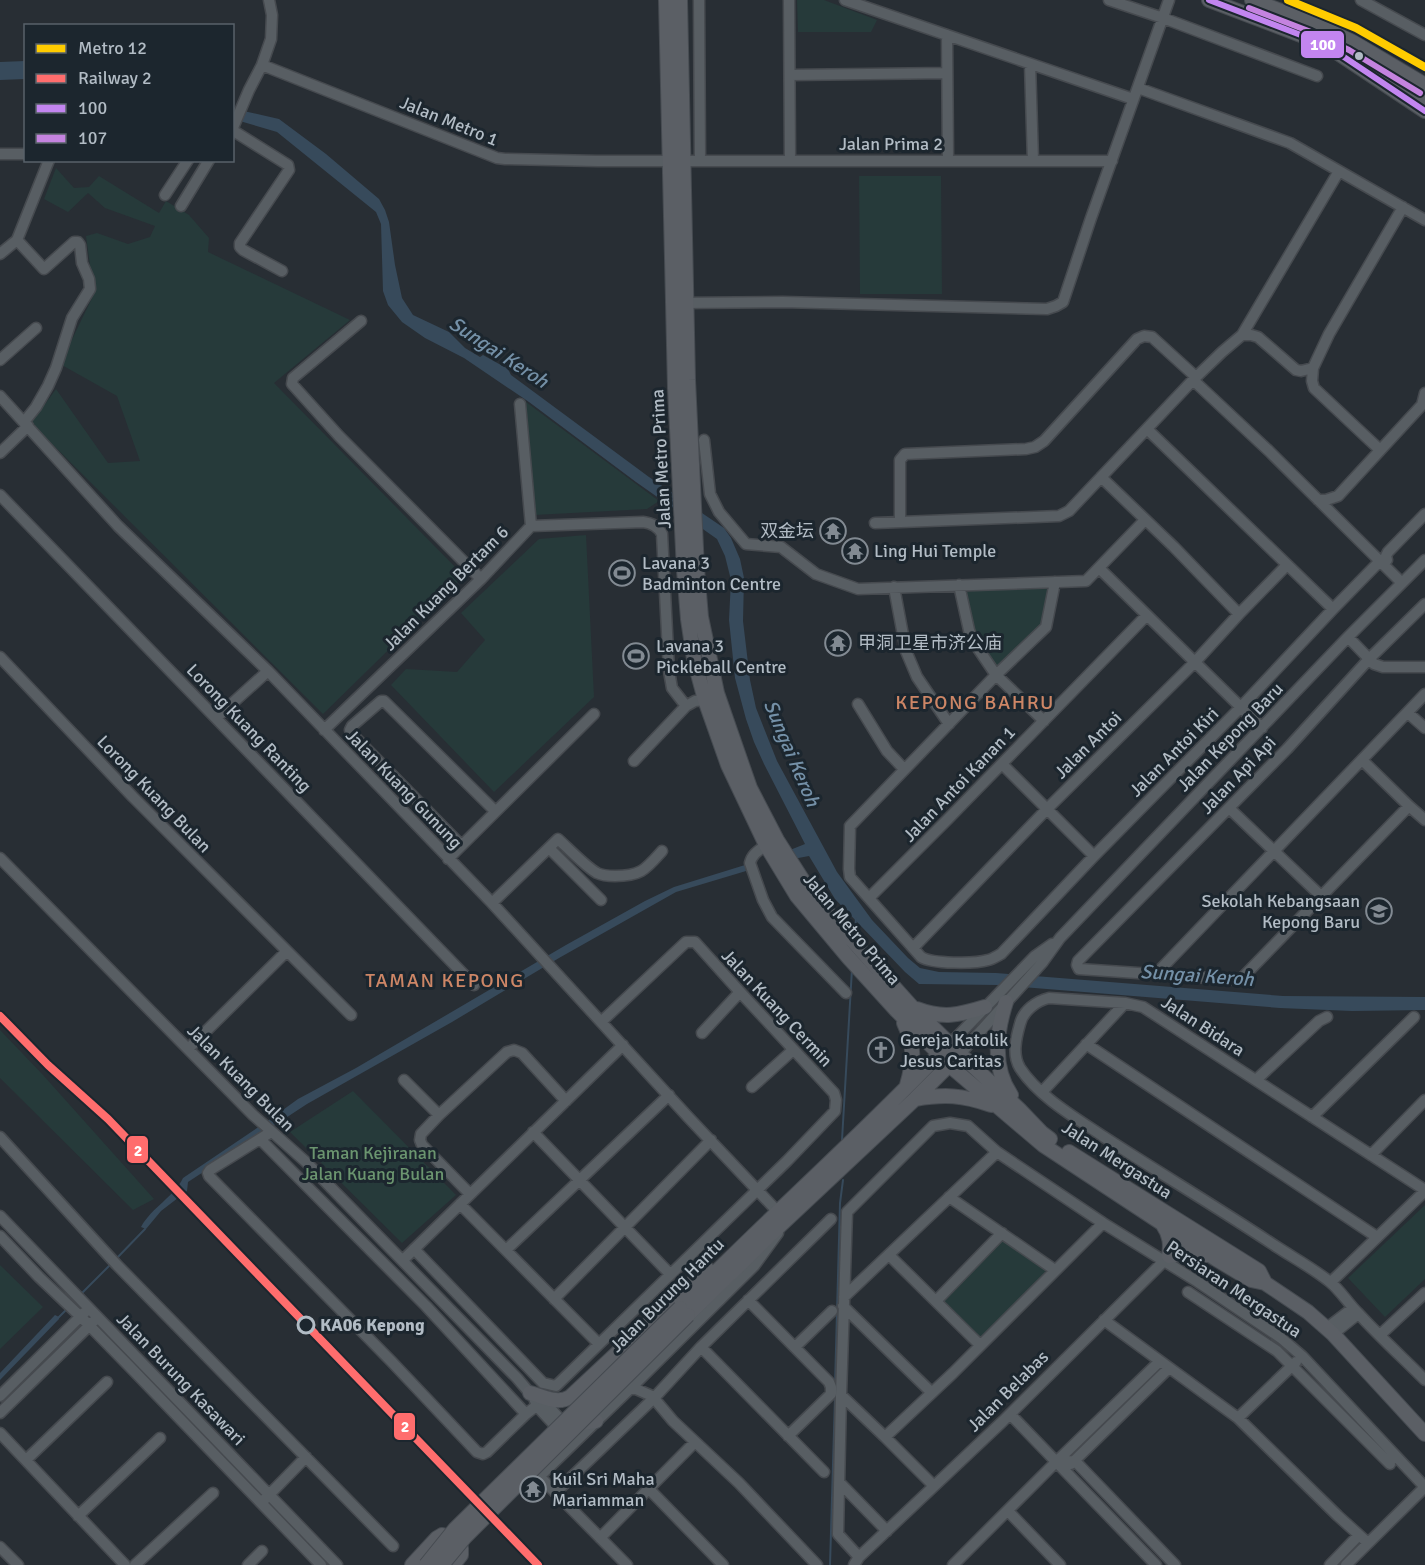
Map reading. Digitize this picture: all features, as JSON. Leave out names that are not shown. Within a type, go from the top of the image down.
[{"type":"main road","name":"Jalan Metro Prima","points":[[666,0],[669,85],[676,161]]},
{"type":"main road","name":"Jalan Metro Prima","points":[[680,0],[676,161],[679,303],[690,569],[688,619],[705,700],[728,765],[766,845],[796,896],[955,1049]]},
{"type":"main road","points":[[1209,0],[1332,49],[1425,111]]},
{"type":"main road","points":[[1252,0],[1315,24],[1353,42],[1425,85]]},
{"type":"main road","points":[[1353,42],[1425,99]]},
{"type":"main road","name":"Jalan Metro Prima","points":[[690,569],[717,693],[750,788],[777,840],[811,893],[897,1011],[950,1065]]},
{"type":"main road","points":[[1004,999],[999,1027],[998,1056],[1003,1082],[1020,1109]]},
{"type":"main road","points":[[912,1007],[930,1014],[942,1015],[961,1014],[985,1007]]},
{"type":"main road","points":[[897,1011],[910,1036],[912,1045],[911,1071],[907,1087]]},
{"type":"main road","name":"Jalan Burung Hantu","points":[[426,1565],[455,1529],[684,1312],[784,1214],[939,1055],[955,1049]]},
{"type":"main road","name":"Jalan Burung Hantu","points":[[442,1565],[465,1536],[684,1312],[758,1230],[784,1214],[915,1099],[950,1065],[955,1049]]},
{"type":"main road","name":"Jalan Mergastua","points":[[955,1049],[1020,1109],[1042,1133],[1259,1271],[1265,1283]]},
{"type":"main road","name":"Jalan Mergastua","points":[[950,1065],[1043,1145],[1184,1239],[1251,1280],[1265,1283],[1308,1312],[1330,1331],[1425,1434]]},
{"type":"main road","points":[[915,1099],[956,1096],[970,1098],[999,1108]]},
{"type":"main road","points":[[1179,1221],[1184,1239],[1213,1243]]},
{"type":"main road","points":[[1163,1225],[1170,1241],[1166,1259],[1193,1252],[1216,1259]]},
{"type":"main road","points":[[535,1405],[554,1400],[565,1400],[728,1249],[758,1230]]},
{"type":"main road","points":[[570,1396],[567,1408],[574,1419],[582,1423],[596,1421]]},
{"type":"main road","points":[[412,1565],[436,1538],[442,1535],[451,1537],[461,1548],[461,1555],[453,1565]]},
{"type":"street","points":[[234,127],[262,65],[271,39],[272,15],[269,0]]},
{"type":"street","points":[[699,0],[700,160]]},
{"type":"street","points":[[789,0],[790,160]]},
{"type":"street","points":[[845,0],[1134,99]]},
{"type":"street","points":[[1108,0],[1163,18],[1317,76]]},
{"type":"street","points":[[679,303],[783,302],[1047,309],[1063,302],[1090,218],[1170,0]]},
{"type":"street","points":[[1361,0],[1425,35]]},
{"type":"street","points":[[947,35],[948,161]]},
{"type":"street","points":[[1030,64],[1033,161]]},
{"type":"street","name":"Jalan Metro 1","points":[[262,65],[497,158],[676,161]]},
{"type":"street","points":[[790,75],[947,73]]},
{"type":"street","points":[[1138,88],[1290,142],[1425,220]]},
{"type":"street","points":[[234,130],[288,165],[286,175],[240,243],[243,250],[282,271]]},
{"type":"street","points":[[0,154],[24,154]]},
{"type":"street","name":"Jalan Prima 2","points":[[676,161],[1112,161]]},
{"type":"street","points":[[0,254],[17,240],[48,162]]},
{"type":"street","points":[[165,195],[187,162]]},
{"type":"street","points":[[181,206],[208,162]]},
{"type":"street","points":[[875,523],[1059,516],[1069,511],[1194,378],[1242,335],[1339,171]]},
{"type":"street","points":[[1379,450],[1314,388],[1313,368],[1329,334],[1403,207]]},
{"type":"street","points":[[0,453],[26,424],[48,387],[72,318],[90,289],[78,242],[74,242],[44,269],[17,240]]},
{"type":"street","points":[[361,321],[293,378],[292,384],[339,436],[481,579]]},
{"type":"street","points":[[0,360],[36,328]]},
{"type":"street","points":[[1242,335],[1251,334],[1258,338],[1296,370],[1313,368]]},
{"type":"street","points":[[900,522],[900,460],[902,456],[905,454],[1026,450],[1035,447],[1044,441],[1137,339],[1144,336],[1152,337],[1318,500],[1384,560]]},
{"type":"street","points":[[1318,500],[1338,496],[1422,405],[1425,393]]},
{"type":"street","name":"Jalan Kuang Gunung","points":[[0,396],[118,526],[268,671],[492,903],[689,1118],[784,1214]]},
{"type":"street","points":[[520,404],[531,526]]},
{"type":"street","points":[[1147,429],[1333,609]]},
{"type":"street","points":[[704,440],[710,494],[719,512],[746,544],[782,547],[816,574],[858,589],[1086,581],[1145,520]]},
{"type":"street","points":[[1101,477],[1239,614]]},
{"type":"street","name":"Lorong Kuang Ranting","points":[[0,495],[474,985]]},
{"type":"street","points":[[1338,496],[1336,506],[1340,514],[1405,581]]},
{"type":"street","name":"Jalan Antoi Kiri","points":[[914,947],[925,959],[945,962],[987,961],[1001,954],[1333,609],[1384,560],[1388,552],[1425,514]]},
{"type":"street","name":"Jalan Kuang Bertam 6","points":[[324,730],[481,579],[531,526],[643,522],[655,525],[659,529],[662,534],[669,671],[672,688],[686,706]]},
{"type":"street","name":"Jalan Kepong Baru","points":[[955,1049],[1348,637],[1425,560]]},
{"type":"street","name":"Jalan Antoi","points":[[914,947],[1047,809],[1195,662],[1286,566]]},
{"type":"street","points":[[1099,568],[1262,728]]},
{"type":"street","points":[[914,947],[850,877],[850,826],[996,675],[1046,627],[1055,582]]},
{"type":"street","points":[[959,585],[973,640],[996,675],[1044,721]]},
{"type":"street","points":[[894,587],[906,651],[917,677],[949,723]]},
{"type":"street","name":"Jalan Api Api","points":[[1155,975],[1079,969],[1077,965],[1078,961],[1287,749],[1369,659],[1425,604]]},
{"type":"street","name":"Jalan Antoi Kanan 1","points":[[868,898],[1147,615]]},
{"type":"street","points":[[1348,637],[1369,659],[1383,667],[1425,667]]},
{"type":"street","name":"Lorong Kuang Bulan","points":[[0,657],[132,797],[351,1015]]},
{"type":"street","points":[[216,718],[268,671]]},
{"type":"street","points":[[1155,975],[1425,694]]},
{"type":"street","points":[[634,761],[686,706],[705,700]]},
{"type":"street","points":[[457,841],[351,733],[352,726],[381,701],[387,703],[495,811]]},
{"type":"street","points":[[858,704],[887,751],[904,769]]},
{"type":"street","points":[[1408,712],[1425,728]]},
{"type":"street","points":[[444,854],[495,811],[594,714]]},
{"type":"street","points":[[1362,760],[1425,820]]},
{"type":"street","points":[[1002,764],[1094,856]]},
{"type":"street","points":[[1155,975],[1237,981],[1242,978],[1409,806]]},
{"type":"street","points":[[1229,808],[1321,896]]},
{"type":"street","points":[[492,903],[558,839],[596,873],[606,876],[637,874],[662,851]]},
{"type":"street","points":[[766,845],[755,853],[750,863],[766,907],[772,917],[846,993]]},
{"type":"street","points":[[549,848],[601,900]]},
{"type":"street","name":"Jalan Kuang Bulan","points":[[0,858],[253,1115],[306,1162],[402,1260],[535,1405],[575,1441]]},
{"type":"street","name":"Jalan Kuang Cermin","points":[[414,1249],[543,1383],[556,1386],[787,1161],[835,1111],[834,1093],[695,942],[686,942],[601,1022]]},
{"type":"street","points":[[188,1049],[287,951]]},
{"type":"street","points":[[702,1033],[740,992]]},
{"type":"street","name":"Jalan Bidara","points":[[1425,1190],[1143,1007],[1125,1003],[1048,998],[1040,1000],[1021,1020],[1016,1037],[1016,1059],[1019,1067],[1042,1092],[1058,1106],[1123,1149],[1331,1282],[1356,1311],[1425,1380]]},
{"type":"street","name":"Jalan Kepong Baru","points":[[955,1049],[985,1007],[1004,999]]},
{"type":"street","points":[[1042,1092],[1125,1003]]},
{"type":"street","points":[[1256,1080],[1319,1021],[1327,1017]]},
{"type":"street","points":[[1312,1117],[1414,1017]]},
{"type":"street","points":[[1086,1044],[1377,1237]]},
{"type":"street","points":[[402,1260],[623,1046]]},
{"type":"street","points":[[470,1194],[422,1145],[420,1140],[422,1134],[439,1115],[507,1052],[514,1050],[522,1053],[566,1101]]},
{"type":"street","points":[[752,1088],[793,1050]]},
{"type":"street","points":[[404,1080],[439,1115]]},
{"type":"street","points":[[506,1250],[669,1095]]},
{"type":"street","points":[[1371,1155],[1425,1100]]},
{"type":"street","name":"Persiaran Mergastua","points":[[857,1561],[838,1534],[846,1215],[865,1192],[933,1126],[950,1123],[968,1126],[997,1152],[1102,1223],[1166,1259],[1281,1338],[1302,1356],[1425,1487]]},
{"type":"street","points":[[260,1139],[426,1306],[535,1405],[487,1452],[483,1454],[477,1452],[209,1176],[210,1170],[270,1131]]},
{"type":"street","points":[[533,1132],[670,1274]]},
{"type":"street","points":[[0,1137],[4,1150],[393,1546]]},
{"type":"street","points":[[554,1299],[711,1140]]},
{"type":"street","points":[[932,1393],[843,1301],[997,1152]]},
{"type":"street","points":[[1331,1282],[1425,1190]]},
{"type":"street","points":[[950,1197],[1055,1270]]},
{"type":"street","points":[[460,1204],[599,1344]]},
{"type":"street","points":[[627,1565],[541,1478],[541,1474],[631,1389],[754,1266],[784,1214]]},
{"type":"street","name":"Jalan Burung Kasawari","points":[[0,1215],[98,1316],[265,1499],[321,1565]]},
{"type":"street","points":[[556,1492],[831,1219]]},
{"type":"street","points":[[885,1437],[1102,1223]]},
{"type":"street","points":[[936,1301],[1002,1233]]},
{"type":"street","name":"Jalan Burung Kasawari","points":[[0,1236],[265,1499],[337,1565]]},
{"type":"street","name":"Jalan Belabas","points":[[857,1561],[1010,1414],[1184,1239]]},
{"type":"street","points":[[889,1255],[980,1345]]},
{"type":"street","name":"Persiaran Mergastua","points":[[1188,1292],[1264,1341],[1292,1365],[1390,1464]]},
{"type":"street","points":[[1380,1335],[1425,1293]]},
{"type":"street","points":[[748,1300],[829,1382],[831,1387],[831,1394],[788,1436]]},
{"type":"street","points":[[0,1396],[86,1304]]},
{"type":"street","points":[[795,1347],[832,1311]]},
{"type":"street","points":[[1330,1331],[1356,1311]]},
{"type":"street","points":[[0,1413],[98,1316]]},
{"type":"street","points":[[1104,1320],[1238,1418],[1368,1543]]},
{"type":"street","points":[[701,1347],[824,1472]]},
{"type":"street","points":[[1238,1418],[1302,1356]]},
{"type":"street","points":[[1065,1471],[1165,1365]]},
{"type":"street","points":[[952,1565],[1056,1462],[1165,1365]]},
{"type":"street","points":[[648,1371],[648,1382],[653,1397],[673,1421],[739,1483],[817,1565]]},
{"type":"street","points":[[26,1460],[107,1382]]},
{"type":"street","points":[[631,1389],[653,1397]]},
{"type":"street","points":[[841,1395],[934,1486]]},
{"type":"street","points":[[1010,1414],[1156,1565]]},
{"type":"street","points":[[0,1433],[125,1565]]},
{"type":"street","points":[[78,1516],[160,1438]]},
{"type":"street","points":[[600,1538],[695,1442]]},
{"type":"street","points":[[265,1499],[306,1457]]},
{"type":"street","points":[[1056,1462],[1075,1461],[1175,1565]]},
{"type":"street","points":[[840,1482],[887,1531]]},
{"type":"street","points":[[1346,1565],[1425,1487]]},
{"type":"street","points":[[648,1488],[723,1565]]},
{"type":"street","points":[[135,1565],[213,1493]]},
{"type":"street","points":[[1008,1511],[1052,1562]]},
{"type":"street","points":[[1330,1565],[1359,1535]]},
{"type":"street","points":[[0,1547],[18,1565]]},
{"type":"street","points":[[248,1565],[262,1551]]},
{"type":"green space","points":[[797,0],[824,0],[877,20],[871,32],[798,32]]},
{"type":"green space","points":[[56,168],[74,188],[89,187],[99,176],[159,213],[166,201],[189,215],[209,238],[208,252],[350,320],[274,383],[464,576],[323,714],[31,423],[56,389],[108,463],[140,461],[117,396],[60,364],[94,294],[86,236],[97,233],[128,244],[150,237],[155,226],[105,208],[88,193],[68,212],[44,199]]},
{"type":"green space","points":[[859,176],[941,176],[942,294],[860,294]]},
{"type":"green space","points":[[526,402],[659,501],[647,509],[534,515]]},
{"type":"green space","points":[[586,535],[594,697],[494,792],[391,685],[406,669],[457,672],[485,640],[461,613],[539,539]]},
{"type":"green space","points":[[985,589],[1054,589],[1046,627],[996,675],[973,641],[961,593]]},
{"type":"green space","points":[[0,1030],[154,1199],[133,1210],[0,1078]]},
{"type":"green space","name":"Taman Kejiranan Jalan Kuang Bulan","points":[[353,1091],[456,1195],[402,1243],[290,1132]]},
{"type":"green space","points":[[1425,1205],[1425,1279],[1385,1317],[1348,1278]]},
{"type":"green space","points":[[1002,1239],[1047,1270],[980,1339],[944,1301]]},
{"type":"green space","points":[[0,1265],[43,1307],[0,1349]]},
{"type":"water","points":[[24,61],[24,79],[0,80],[0,62]]},
{"type":"water","points":[[234,107],[279,119],[326,154],[379,199],[389,222],[402,298],[413,315],[449,332],[465,348],[480,357],[483,355],[508,369],[511,375],[649,477],[724,528],[740,559],[744,578],[743,621],[750,680],[756,708],[777,761],[837,872],[872,920],[920,968],[939,972],[996,973],[1283,996],[1425,997],[1425,1010],[1352,1011],[1280,1008],[998,985],[919,984],[835,899],[809,856],[793,859],[790,850],[805,844],[764,764],[746,719],[735,678],[729,620],[731,580],[725,556],[717,539],[529,402],[464,358],[425,338],[402,322],[388,305],[383,291],[381,224],[376,212],[277,132],[234,119]]},
{"type":"water","points":[[745,865],[746,871],[676,892],[307,1104],[188,1182],[187,1191],[161,1211],[146,1229],[141,1227],[183,1178],[298,1099],[356,1068],[645,901],[674,887]]},
{"type":"water","points":[[55,1315],[59,1319],[0,1380],[0,1373]]},
{"type":"waterway","points":[[855,933],[856,918]]},
{"type":"waterway","points":[[842,1140],[852,969]]},
{"type":"waterway","points":[[835,1385],[840,1203],[843,1180]]},
{"type":"waterway","points":[[116,1259],[145,1229]]},
{"type":"waterway","points":[[80,1295],[112,1263]]},
{"type":"waterway","points":[[57,1319],[68,1308]]},
{"type":"waterway","points":[[830,1565],[835,1397]]},
{"type":"metro line","name":"12","points":[[1288,0],[1356,28],[1425,67]]},
{"type":"rail line","name":"2","points":[[0,1016],[48,1065],[108,1119],[538,1565]]},
{"type":"transit line","name":"100","points":[[1209,0],[1332,49],[1425,111]]},
{"type":"transit line","name":"107","points":[[1249,8],[1311,32],[1349,50],[1420,93]]},
{"type":"place","name":"双金坛","points":[[833,531]]},
{"type":"place","name":"Ling Hui Temple","points":[[855,551]]},
{"type":"place","name":"Lavana 3 Badminton Centre","points":[[622,573]]},
{"type":"place","name":"甲洞卫星市济公庙","points":[[838,643]]},
{"type":"place","name":"Lavana 3 Pickleball Centre","points":[[636,656]]},
{"type":"place","name":"Sekolah Kebangsaan Kepong Baru","points":[[1379,911]]},
{"type":"place","name":"Gereja Katolik Jesus Caritas","points":[[881,1050]]},
{"type":"place","name":"KA06 Kepong","points":[[306,1325]]},
{"type":"place","name":"Kuil Sri Maha Mariamman","points":[[533,1489]]},
{"type":"district","name":"KEPONG BAHRU","points":[[975,702]]},
{"type":"district","name":"TAMAN KEPONG","points":[[445,980]]},
{"type":"water label","name":"Sungai Keroh","points":[[499,352]]},
{"type":"water label","name":"Sungai Keroh","points":[[792,753]]},
{"type":"water label","name":"Sungai Keroh","points":[[1197,975]]}]
